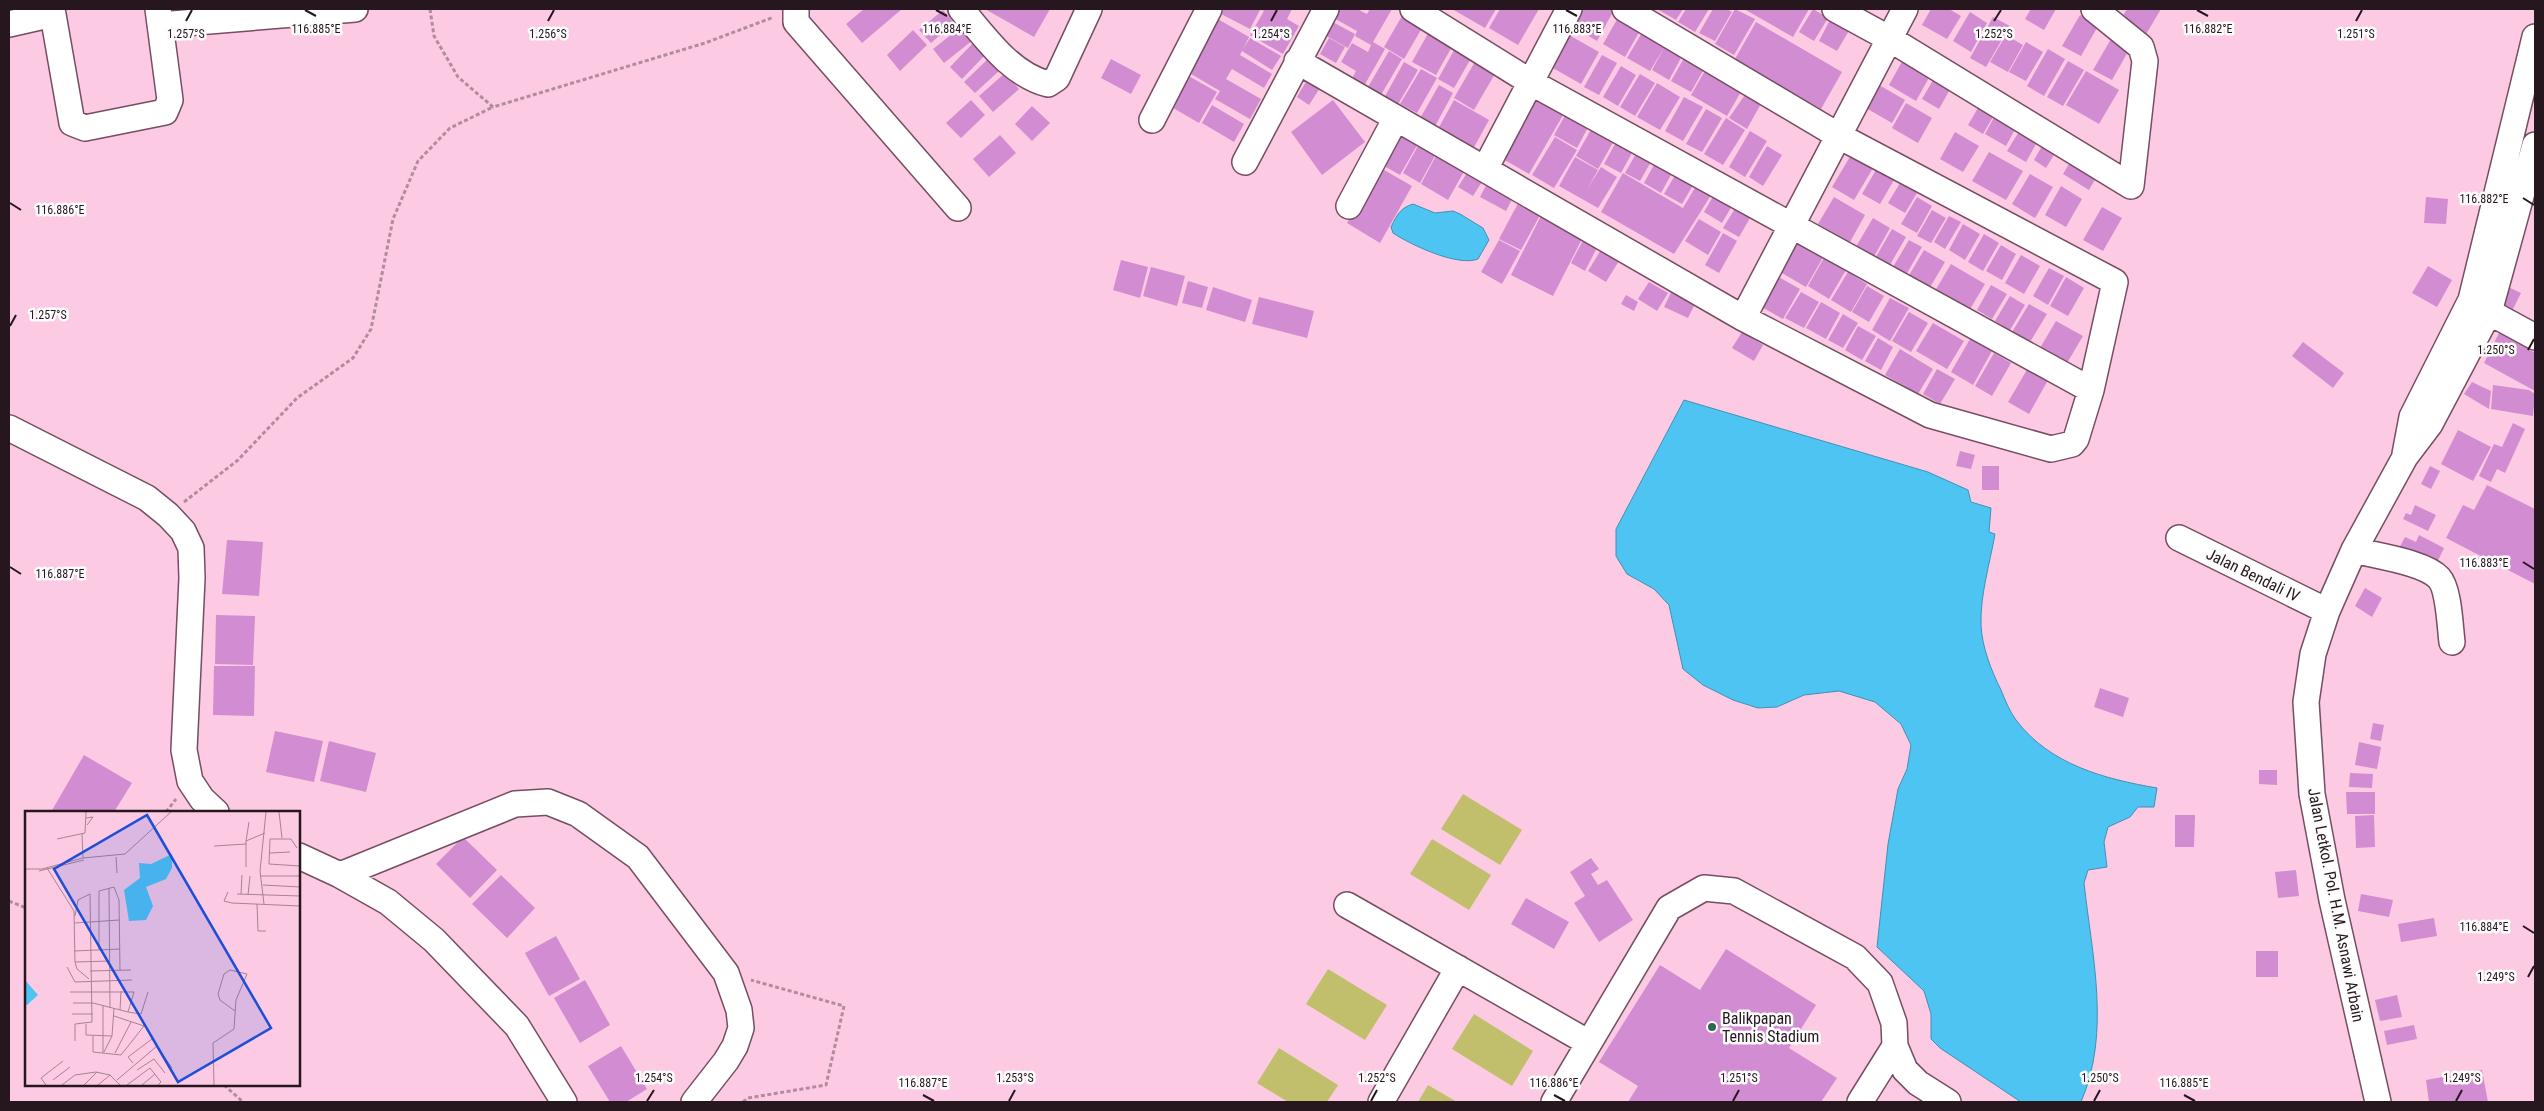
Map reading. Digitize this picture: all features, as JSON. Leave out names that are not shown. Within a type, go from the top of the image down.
[{"type":"street","points":[[9,24],[53,12],[72,123],[79,127],[165,112],[170,100],[159,17],[355,9]]},
{"type":"street","points":[[796,9],[796,22],[958,208]]},
{"type":"street","points":[[961,9],[1005,60],[1034,80],[1048,84],[1057,78],[1089,9]]},
{"type":"street","points":[[1152,120],[1209,9]]},
{"type":"street","points":[[1245,162],[1326,9]]},
{"type":"street","points":[[1413,9],[1439,16],[1532,83],[1790,223],[2090,390]]},
{"type":"street","points":[[1485,169],[1532,83],[1569,9]]},
{"type":"street","points":[[1297,61],[1743,318],[1930,416],[2051,449],[2072,444],[2076,439],[2090,390],[2115,282],[1839,136],[1625,9]]},
{"type":"street","points":[[1835,9],[1890,39],[2131,186],[2145,61],[2140,47],[2094,9]]},
{"type":"street","points":[[1743,318],[1790,223],[1839,136],[1905,9]]},
{"type":"street","name":"Jalan Letkol. Pol. H.M. Asnawi Arbain","points":[[2405,457],[2412,417],[2471,300],[2535,36]]},
{"type":"street","points":[[1349,206],[1396,118]]},
{"type":"street","name":"Jalan Letkol. Pol. H.M. Asnawi Arbain","points":[[2378,1102],[2332,900],[2312,794],[2306,702],[2314,654],[2327,611],[2354,550],[2405,457],[2430,424],[2489,312],[2535,145]]},
{"type":"street","points":[[2489,312],[2535,337]]},
{"type":"street","points":[[9,428],[147,498],[168,514],[183,531],[191,548],[192,578],[184,750],[190,781],[202,799],[215,811]]},
{"type":"street","name":"Jalan Bendali IV","points":[[2179,538],[2327,611]]},
{"type":"street","points":[[2354,550],[2425,568],[2440,578],[2446,596],[2452,642]]},
{"type":"street","points":[[340,875],[515,804],[548,802],[578,814],[638,857],[726,973],[739,1010],[741,1028],[735,1046],[726,1061],[694,1102]]},
{"type":"street","points":[[300,856],[340,875],[388,902],[434,940],[517,1026],[564,1102]]},
{"type":"street","points":[[1554,1102],[1669,908],[1704,888],[1734,891],[1855,957],[1880,982],[1894,1023],[1895,1046],[1905,1070],[1918,1083],[1948,1102]]},
{"type":"street","points":[[1347,905],[1589,1043]]},
{"type":"street","points":[[1382,1102],[1458,968]]},
{"type":"street","points":[[1860,1102],[1895,1046]]},
{"type":"path","points":[[430,9],[434,36],[458,77],[493,107]]},
{"type":"path","points":[[168,514],[238,460],[297,398],[353,358],[371,329],[393,219],[418,161],[450,128],[493,107],[705,43],[796,9]]},
{"type":"path","points":[[9,901],[25,908]]},
{"type":"path","points":[[726,973],[844,1006],[826,1086],[748,1098],[742,1102]]},
{"type":"path","points":[[225,1086],[243,1102]]},
{"type":"shaded area","points":[[1463,794],[1522,830],[1500,865],[1441,829]]},
{"type":"shaded area","points":[[1432,839],[1491,875],[1469,910],[1410,874]]},
{"type":"shaded area","points":[[1328,969],[1387,1005],[1365,1040],[1306,1004]]},
{"type":"shaded area","points":[[1474,1014],[1533,1051],[1512,1086],[1452,1049]]},
{"type":"shaded area","points":[[1279,1048],[1338,1085],[1327,1102],[1288,1102],[1257,1083]]},
{"type":"shaded area","points":[[1428,1085],[1457,1102],[1418,1102]]},
{"type":"water","points":[[1413,204],[1435,213],[1453,211],[1483,228],[1489,240],[1478,259],[1469,261],[1459,260],[1435,254],[1393,233],[1391,227],[1397,216],[1402,210]]},
{"type":"water","points":[[1684,400],[1928,472],[1968,490],[1971,502],[1991,508],[1989,532],[1995,534],[1982,602],[1981,625],[1985,650],[2006,702],[2016,720],[2045,748],[2080,768],[2118,780],[2157,788],[2154,807],[2138,807],[2130,817],[2108,827],[2104,842],[2107,867],[2088,870],[2084,883],[2097,994],[2097,1021],[2095,1049],[2090,1075],[2081,1102],[2021,1102],[1940,1048],[1931,1039],[1931,1014],[1924,991],[1877,947],[1888,844],[1898,789],[1907,769],[1911,745],[1901,724],[1875,702],[1839,691],[1804,695],[1777,707],[1758,708],[1733,700],[1703,685],[1683,669],[1669,605],[1654,589],[1627,574],[1616,556],[1616,529]]},
{"type":"building","points":[[864,9],[902,9],[862,43],[846,24]]},
{"type":"building","points":[[985,9],[1050,9],[1034,37]]},
{"type":"building","points":[[1224,9],[1260,10],[1250,29],[1221,14]]},
{"type":"building","points":[[1260,9],[1292,9],[1287,19],[1299,26],[1283,54],[1250,35],[1264,11]]},
{"type":"building","points":[[1334,9],[1357,9],[1367,14],[1370,9],[1392,9],[1373,42],[1385,49],[1364,86],[1352,79],[1356,71],[1341,62],[1352,43],[1368,52],[1371,45],[1355,36],[1357,31],[1330,16]]},
{"type":"building","points":[[1452,9],[1496,9],[1485,28]]},
{"type":"building","points":[[1500,9],[1539,9],[1518,45],[1489,28]]},
{"type":"building","points":[[1574,9],[1614,10],[1597,41],[1566,23]]},
{"type":"building","points":[[1623,9],[1645,22],[1625,57],[1603,44]]},
{"type":"building","points":[[1657,9],[1683,9],[1676,20]]},
{"type":"building","points":[[1686,9],[1709,9],[1695,32],[1678,22]]},
{"type":"building","points":[[1713,9],[1727,9],[1732,12],[1715,41],[1699,33]]},
{"type":"building","points":[[1735,9],[1755,19],[1734,55],[1715,44]]},
{"type":"building","points":[[1744,9],[1809,9],[1793,37]]},
{"type":"building","points":[[1813,9],[1828,18],[1814,41],[1799,32]]},
{"type":"building","points":[[1931,9],[1949,9],[1961,16],[1947,39],[1922,25]]},
{"type":"building","points":[[2031,9],[2056,9],[2044,30],[2025,19]]},
{"type":"building","points":[[2127,9],[2161,9],[2145,36],[2120,21]]},
{"type":"building","points":[[943,10],[954,23],[931,43],[919,30]]},
{"type":"building","points":[[1970,12],[1987,23],[1971,52],[1953,41]]},
{"type":"building","points":[[2080,15],[2098,26],[2081,56],[2062,46]]},
{"type":"building","points":[[1402,16],[1422,28],[1404,59],[1384,47]]},
{"type":"building","points":[[1993,17],[2010,26],[1986,67],[1970,58]]},
{"type":"building","points":[[1216,18],[1249,37],[1243,49],[1250,38],[1281,56],[1272,70],[1242,51],[1240,55],[1272,74],[1264,88],[1232,69],[1226,79],[1261,99],[1250,119],[1215,99],[1220,91],[1186,71]]},
{"type":"building","points":[[1831,18],[1850,29],[1837,51],[1819,41]]},
{"type":"building","points":[[1329,20],[1355,34],[1348,48],[1321,33]]},
{"type":"building","points":[[1756,22],[1842,72],[1821,109],[1735,59]]},
{"type":"building","points":[[962,26],[973,40],[944,63],[933,49]]},
{"type":"building","points":[[1646,26],[1687,47],[1669,80],[1652,70],[1665,46],[1650,71],[1627,58]]},
{"type":"building","points":[[913,30],[927,45],[900,71],[887,55]]},
{"type":"building","points":[[1430,30],[1454,43],[1436,75],[1412,62]]},
{"type":"building","points":[[1562,31],[1599,52],[1581,84],[1544,63]]},
{"type":"building","points":[[2006,35],[2023,45],[2008,72],[1990,62]]},
{"type":"building","points":[[1329,38],[1345,47],[1336,63],[1320,54]]},
{"type":"building","points":[[2111,39],[2129,50],[2112,80],[2093,70]]},
{"type":"building","points":[[2026,42],[2043,52],[2026,81],[2009,72]]},
{"type":"building","points":[[973,43],[985,55],[962,79],[950,67]]},
{"type":"building","points":[[1457,45],[1473,55],[1454,88],[1438,79]]},
{"type":"building","points":[[2048,49],[2065,59],[2044,96],[2027,86]]},
{"type":"building","points":[[1389,51],[1402,59],[1381,95],[1368,87]]},
{"type":"building","points":[[1688,51],[1708,62],[1691,92],[1671,81]]},
{"type":"building","points":[[1602,55],[1617,63],[1599,95],[1584,87]]},
{"type":"building","points":[[989,58],[1000,70],[975,93],[964,82]]},
{"type":"building","points":[[1904,58],[1931,74],[1916,101],[1889,85]]},
{"type":"building","points":[[1111,59],[1141,75],[1131,94],[1101,78]]},
{"type":"building","points":[[1476,60],[1496,72],[1474,110],[1454,98]]},
{"type":"building","points":[[2068,61],[2084,70],[2063,106],[2047,97]]},
{"type":"building","points":[[1404,62],[1418,70],[1397,106],[1384,98]]},
{"type":"building","points":[[1710,62],[1746,83],[1727,116],[1691,95]]},
{"type":"building","points":[[1621,66],[1636,75],[1618,106],[1603,97]]},
{"type":"building","points":[[1421,69],[1437,78],[1417,113],[1400,104]]},
{"type":"building","points":[[2086,71],[2119,90],[2099,124],[2066,105]]},
{"type":"building","points":[[1005,73],[1019,89],[993,112],[979,96]]},
{"type":"building","points":[[1185,74],[1217,92],[1199,123],[1168,105]]},
{"type":"building","points":[[1640,74],[1655,83],[1635,116],[1620,107]]},
{"type":"building","points":[[1936,75],[1953,84],[1939,109],[1922,99]]},
{"type":"building","points":[[1307,80],[1320,88],[1309,105],[1297,97]]},
{"type":"building","points":[[1657,83],[1680,97],[1660,130],[1637,117]]},
{"type":"building","points":[[1439,85],[1453,93],[1433,130],[1418,122]]},
{"type":"building","points":[[1879,85],[1905,100],[1892,123],[1866,108]]},
{"type":"building","points":[[1749,89],[1763,100],[1747,129],[1729,118]]},
{"type":"building","points":[[1533,91],[1566,110],[1529,174],[1496,155]]},
{"type":"building","points":[[1684,97],[1703,107],[1683,141],[1665,131]]},
{"type":"building","points":[[971,100],[985,115],[961,138],[946,123]]},
{"type":"building","points":[[1333,100],[1365,142],[1322,175],[1291,132]]},
{"type":"building","points":[[1454,100],[1489,120],[1473,149],[1438,129]]},
{"type":"building","points":[[1982,101],[1997,110],[1983,134],[1968,125]]},
{"type":"building","points":[[1906,103],[1932,118],[1918,143],[1892,128]]},
{"type":"building","points":[[1212,105],[1244,124],[1234,142],[1202,123]]},
{"type":"building","points":[[1571,105],[1593,118],[1577,148],[1554,135]]},
{"type":"building","points":[[1032,106],[1050,123],[1032,141],[1015,124]]},
{"type":"building","points":[[1999,108],[2020,120],[2006,146],[1985,134]]},
{"type":"building","points":[[1706,109],[1722,118],[1702,152],[1686,144]]},
{"type":"building","points":[[1726,118],[1745,130],[1723,165],[1704,154]]},
{"type":"building","points":[[1597,119],[1619,132],[1598,169],[1576,156]]},
{"type":"building","points":[[2023,125],[2041,135],[2026,162],[2007,151]]},
{"type":"building","points":[[1396,129],[1419,142],[1400,175],[1377,162]]},
{"type":"building","points":[[1750,131],[1767,141],[1745,177],[1729,167]]},
{"type":"building","points":[[1955,132],[1979,146],[1963,172],[1940,159]]},
{"type":"building","points":[[1621,133],[1638,142],[1621,173],[1604,164]]},
{"type":"building","points":[[1000,135],[1016,153],[989,177],[973,159]]},
{"type":"building","points":[[1555,137],[1577,150],[1554,188],[1532,175]]},
{"type":"building","points":[[2047,137],[2060,145],[2046,168],[2034,160]]},
{"type":"building","points":[[1419,144],[1436,154],[1420,183],[1403,173]]},
{"type":"building","points":[[1641,145],[1656,153],[1640,181],[1625,173]]},
{"type":"building","points":[[1767,146],[1782,155],[1763,186],[1749,177]]},
{"type":"building","points":[[1438,152],[1466,168],[1448,200],[1421,184]]},
{"type":"building","points":[[1989,152],[2023,171],[2006,200],[1972,181]]},
{"type":"building","points":[[1660,154],[1677,164],[1661,193],[1644,183]]},
{"type":"building","points":[[2075,154],[2101,169],[2089,190],[2063,174]]},
{"type":"building","points":[[1851,155],[1873,168],[1854,200],[1832,187]]},
{"type":"building","points":[[1575,157],[1598,170],[1586,191],[1601,167],[1617,177],[1598,208],[1559,186]]},
{"type":"building","points":[[1681,165],[1699,175],[1682,204],[1664,194]]},
{"type":"building","points":[[1379,167],[1412,186],[1380,243],[1347,223]]},
{"type":"building","points":[[1470,168],[1485,177],[1473,196],[1458,187]]},
{"type":"building","points":[[1876,170],[1894,180],[1880,204],[1862,194]]},
{"type":"building","points":[[1623,173],[1683,208],[1702,176],[1718,184],[1674,254],[1601,212]]},
{"type":"building","points":[[2030,174],[2053,187],[2035,218],[2012,204]]},
{"type":"building","points":[[1490,178],[1516,192],[1506,211],[1480,197]]},
{"type":"building","points":[[1900,183],[1917,193],[1905,213],[1888,203]]},
{"type":"building","points":[[2061,186],[2082,199],[2066,227],[2045,215]]},
{"type":"building","points":[[1718,188],[1736,199],[1722,223],[1704,212]]},
{"type":"building","points":[[1523,194],[1545,206],[1521,250],[1499,239]]},
{"type":"building","points":[[1742,197],[1757,206],[1739,237],[1723,228]]},
{"type":"building","points":[[1834,197],[1865,215],[1850,242],[1818,224]]},
{"type":"building","points":[[1917,197],[1932,206],[1917,233],[1901,224]]},
{"type":"building","points":[[2426,197],[2448,199],[2446,224],[2424,223]]},
{"type":"building","points":[[2102,207],[2122,218],[2103,251],[2083,240]]},
{"type":"building","points":[[1545,208],[1587,229],[1553,296],[1511,275]]},
{"type":"building","points":[[1932,210],[1946,218],[1931,243],[1917,236]]},
{"type":"building","points":[[1949,216],[1961,222],[1945,249],[1934,242]]},
{"type":"building","points":[[1873,218],[1890,228],[1872,260],[1854,250]]},
{"type":"building","points":[[1699,219],[1721,232],[1708,255],[1685,241]]},
{"type":"building","points":[[1963,224],[1980,234],[1965,260],[1949,250]]},
{"type":"building","points":[[1892,229],[1906,237],[1887,270],[1873,262]]},
{"type":"building","points":[[1588,231],[1602,238],[1585,271],[1571,263]]},
{"type":"building","points":[[1723,233],[1737,241],[1719,273],[1705,265]]},
{"type":"building","points":[[1984,234],[1999,243],[1983,271],[1968,262]]},
{"type":"building","points":[[1794,236],[1825,254],[1806,287],[1775,269]]},
{"type":"building","points":[[1499,240],[1520,251],[1502,284],[1481,272]]},
{"type":"building","points":[[1607,240],[1625,251],[1606,282],[1588,271]]},
{"type":"building","points":[[1909,240],[1922,247],[1906,275],[1893,267]]},
{"type":"building","points":[[2001,245],[2016,254],[2002,280],[1986,271]]},
{"type":"building","points":[[1924,250],[1945,262],[1929,289],[1908,277]]},
{"type":"building","points":[[2021,255],[2040,266],[2024,294],[2005,283]]},
{"type":"building","points":[[1825,256],[1847,268],[1829,299],[1808,286]]},
{"type":"building","points":[[1121,260],[1148,267],[1140,298],[1113,290]]},
{"type":"building","points":[[1951,264],[1985,284],[1966,316],[1932,296]]},
{"type":"building","points":[[2428,266],[2452,280],[2437,307],[2412,293]]},
{"type":"building","points":[[1151,267],[1185,276],[1177,306],[1143,296]]},
{"type":"building","points":[[2049,268],[2064,276],[2048,305],[2033,296]]},
{"type":"building","points":[[1848,272],[1867,284],[1851,312],[1831,300]]},
{"type":"building","points":[[1775,275],[1800,289],[1783,319],[1758,305]]},
{"type":"building","points":[[2066,277],[2084,288],[2068,316],[2050,306]]},
{"type":"building","points":[[1188,281],[1208,287],[1202,308],[1182,303]]},
{"type":"building","points":[[1649,282],[1668,293],[1657,311],[1638,299]]},
{"type":"building","points":[[1676,282],[1700,294],[1688,318],[1664,307]]},
{"type":"building","points":[[1991,285],[2007,294],[1992,319],[1977,310]]},
{"type":"building","points":[[2504,285],[2521,293],[2513,309],[2496,301]]},
{"type":"building","points":[[1867,286],[1884,296],[1869,322],[1852,312]]},
{"type":"building","points":[[1213,287],[1252,300],[1245,322],[1206,310]]},
{"type":"building","points":[[1801,292],[1819,302],[1804,328],[1785,318]]},
{"type":"building","points":[[1626,295],[1638,302],[1634,311],[1621,304]]},
{"type":"building","points":[[2010,296],[2025,305],[2010,330],[1995,321]]},
{"type":"building","points":[[1259,297],[1314,311],[1307,338],[1252,324]]},
{"type":"building","points":[[1890,298],[1909,308],[1890,341],[1872,330]]},
{"type":"building","points":[[1821,302],[1840,313],[1826,339],[1806,328]]},
{"type":"building","points":[[2029,304],[2047,314],[2030,342],[2012,332]]},
{"type":"building","points":[[1909,312],[1928,323],[1911,352],[1892,341]]},
{"type":"building","points":[[1843,314],[1858,323],[1843,348],[1828,340]]},
{"type":"building","points":[[2056,321],[2083,336],[2067,363],[2040,348]]},
{"type":"building","points":[[1933,323],[1964,341],[1947,369],[1916,351]]},
{"type":"building","points":[[1858,326],[1876,336],[1862,360],[1845,350]]},
{"type":"building","points":[[1742,332],[1763,345],[1754,361],[1732,348]]},
{"type":"building","points":[[2499,333],[2535,353],[2535,391],[2484,363]]},
{"type":"building","points":[[1878,338],[1893,347],[1881,370],[1865,361]]},
{"type":"building","points":[[1970,339],[1992,351],[1973,385],[1951,372]]},
{"type":"building","points":[[2303,342],[2344,373],[2333,388],[2292,356]]},
{"type":"building","points":[[1900,349],[1933,369],[1918,394],[1885,375]]},
{"type":"building","points":[[1994,353],[2011,363],[1992,396],[1975,386]]},
{"type":"building","points":[[2028,368],[2048,380],[2029,414],[2008,402]]},
{"type":"building","points":[[1937,369],[1955,379],[1940,404],[1923,394]]},
{"type":"building","points":[[2472,382],[2491,391],[2489,409],[2464,394]]},
{"type":"building","points":[[2493,385],[2529,390],[2535,394],[2533,416],[2491,409]]},
{"type":"building","points":[[2513,423],[2525,429],[2505,473],[2497,469],[2491,482],[2479,476],[2494,444],[2502,447]]},
{"type":"building","points":[[2458,430],[2491,447],[2473,481],[2441,464]]},
{"type":"building","points":[[1960,451],[1975,455],[1971,469],[1956,466]]},
{"type":"building","points":[[1982,466],[1999,466],[1999,490],[1982,490]]},
{"type":"building","points":[[2430,466],[2440,471],[2431,489],[2421,484]]},
{"type":"building","points":[[2487,485],[2535,509],[2535,584],[2446,538],[2463,505],[2474,510]]},
{"type":"building","points":[[2415,505],[2436,515],[2428,531],[2403,519],[2406,513],[2411,515]]},
{"type":"building","points":[[2419,535],[2444,548],[2433,571],[2397,552],[2405,537],[2416,542]]},
{"type":"building","points":[[227,540],[263,542],[259,596],[222,594]]},
{"type":"building","points":[[2365,588],[2382,598],[2372,617],[2355,606]]},
{"type":"building","points":[[216,615],[255,616],[253,665],[215,664]]},
{"type":"building","points":[[214,666],[255,666],[254,716],[213,715]]},
{"type":"building","points":[[2100,688],[2129,698],[2123,717],[2094,707]]},
{"type":"building","points":[[2373,723],[2384,725],[2381,741],[2370,739]]},
{"type":"building","points":[[275,731],[323,741],[314,782],[266,772]]},
{"type":"building","points":[[329,741],[376,753],[366,792],[320,781]]},
{"type":"building","points":[[2359,742],[2381,747],[2377,769],[2355,765]]},
{"type":"building","points":[[84,755],[132,783],[115,811],[52,811]]},
{"type":"building","points":[[2259,770],[2277,770],[2277,785],[2259,784]]},
{"type":"building","points":[[2350,773],[2373,774],[2372,788],[2349,787]]},
{"type":"building","points":[[2346,792],[2375,792],[2375,814],[2347,814]]},
{"type":"building","points":[[2175,815],[2195,815],[2194,847],[2175,847]]},
{"type":"building","points":[[2374,815],[2375,847],[2356,848],[2355,816]]},
{"type":"building","points":[[463,837],[497,870],[470,898],[436,864]]},
{"type":"building","points":[[1591,858],[1599,869],[1591,874],[1598,885],[1607,880],[1633,920],[1599,942],[1574,903],[1585,896],[1570,872]]},
{"type":"building","points":[[2296,870],[2299,896],[2278,898],[2275,872]]},
{"type":"building","points":[[501,875],[535,908],[507,938],[472,904]]},
{"type":"building","points":[[2361,894],[2393,900],[2389,917],[2358,911]]},
{"type":"building","points":[[1526,898],[1569,922],[1554,949],[1511,924]]},
{"type":"building","points":[[2434,918],[2437,936],[2401,942],[2398,924]]},
{"type":"building","points":[[556,936],[580,979],[549,996],[525,953]]},
{"type":"building","name":"Balikpapan Tennis Stadium","points":[[1726,949],[1816,1005],[1789,1048],[1837,1078],[1821,1102],[1628,1102],[1638,1086],[1599,1062],[1660,965],[1700,990]]},
{"type":"building","points":[[2256,951],[2278,951],[2278,977],[2256,977]]},
{"type":"building","points":[[585,980],[610,1025],[580,1043],[554,998]]},
{"type":"building","points":[[2397,995],[2402,1017],[2380,1021],[2375,1000]]},
{"type":"building","points":[[2414,1025],[2417,1039],[2387,1045],[2384,1031]]},
{"type":"building","points":[[621,1046],[647,1089],[626,1102],[610,1102],[588,1066]]},
{"type":"building","points":[[2482,1070],[2488,1102],[2429,1102],[2426,1080]]},
{"type":"place","name":"Balikpapan Tennis Stadium","points":[[1712,1027]]}]
